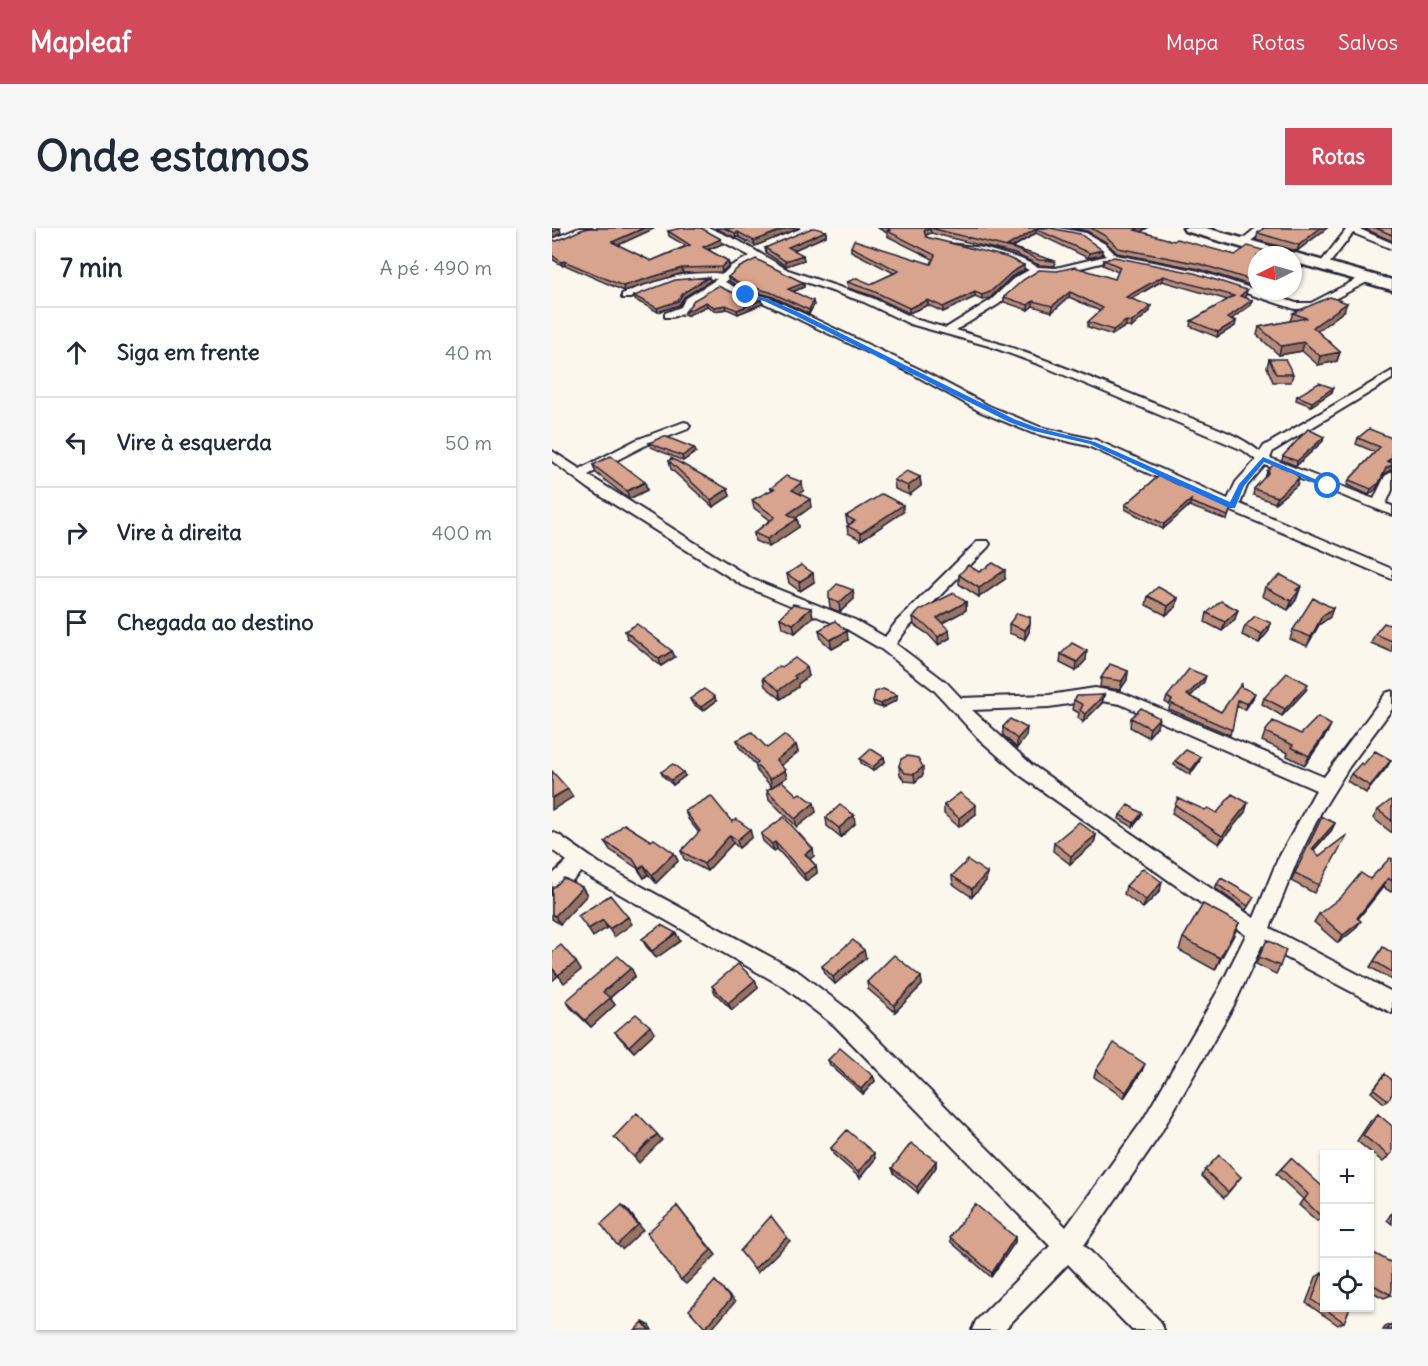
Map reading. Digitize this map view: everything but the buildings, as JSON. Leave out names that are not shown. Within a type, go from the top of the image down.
[{"type":"main road","points":[[1190,228],[1253,246]]},
{"type":"main road","points":[[1302,260],[1392,285]]},
{"type":"street","points":[[555,241],[587,228]]},
{"type":"street","points":[[702,228],[736,243],[785,272],[868,300],[914,322],[993,344],[1042,362],[1213,432],[1247,447],[1263,459],[1392,511]]},
{"type":"street","points":[[1043,228],[1083,236],[1102,246],[1113,257]]},
{"type":"street","points":[[1243,243],[1262,228]]},
{"type":"street","points":[[1323,266],[1349,229],[1392,246]]},
{"type":"street","points":[[943,243],[980,250],[1018,261],[1036,270],[1056,272],[1113,257],[1189,271],[1279,301],[1304,306],[1313,306],[1367,278]]},
{"type":"street","points":[[669,315],[686,309],[689,301],[769,246]]},
{"type":"street","points":[[946,332],[995,302],[1017,280],[1036,270]]},
{"type":"street","points":[[648,274],[663,282]]},
{"type":"street","points":[[626,296],[663,282],[699,274],[721,280],[736,292],[766,300],[1003,417],[1036,430],[1092,443],[1392,574]]},
{"type":"street","points":[[1232,506],[1241,485],[1269,449],[1392,374]]},
{"type":"street","points":[[579,475],[640,443],[684,426]]},
{"type":"street","points":[[552,455],[579,475],[747,582],[850,624],[887,645],[924,671],[959,704],[985,734],[1026,770],[1258,932],[1392,1003]]},
{"type":"street","points":[[1378,506],[1392,476]]},
{"type":"street","points":[[887,645],[902,625],[983,544]]},
{"type":"street","points":[[959,704],[1048,701],[1095,694],[1123,699],[1328,786]]},
{"type":"street","points":[[985,1330],[1068,1246],[1151,1128],[1227,996],[1258,932],[1287,861],[1328,786],[1343,762],[1392,697]]},
{"type":"street","points":[[552,840],[580,861],[792,980],[822,1001],[843,1019],[1151,1330]]},
{"type":"street","points":[[552,887],[580,861]]},
{"type":"route","points":[[746,295],[766,300],[798,315],[1012,421],[1036,430],[1092,443],[1232,506],[1241,485],[1263,459],[1328,486]]}]
